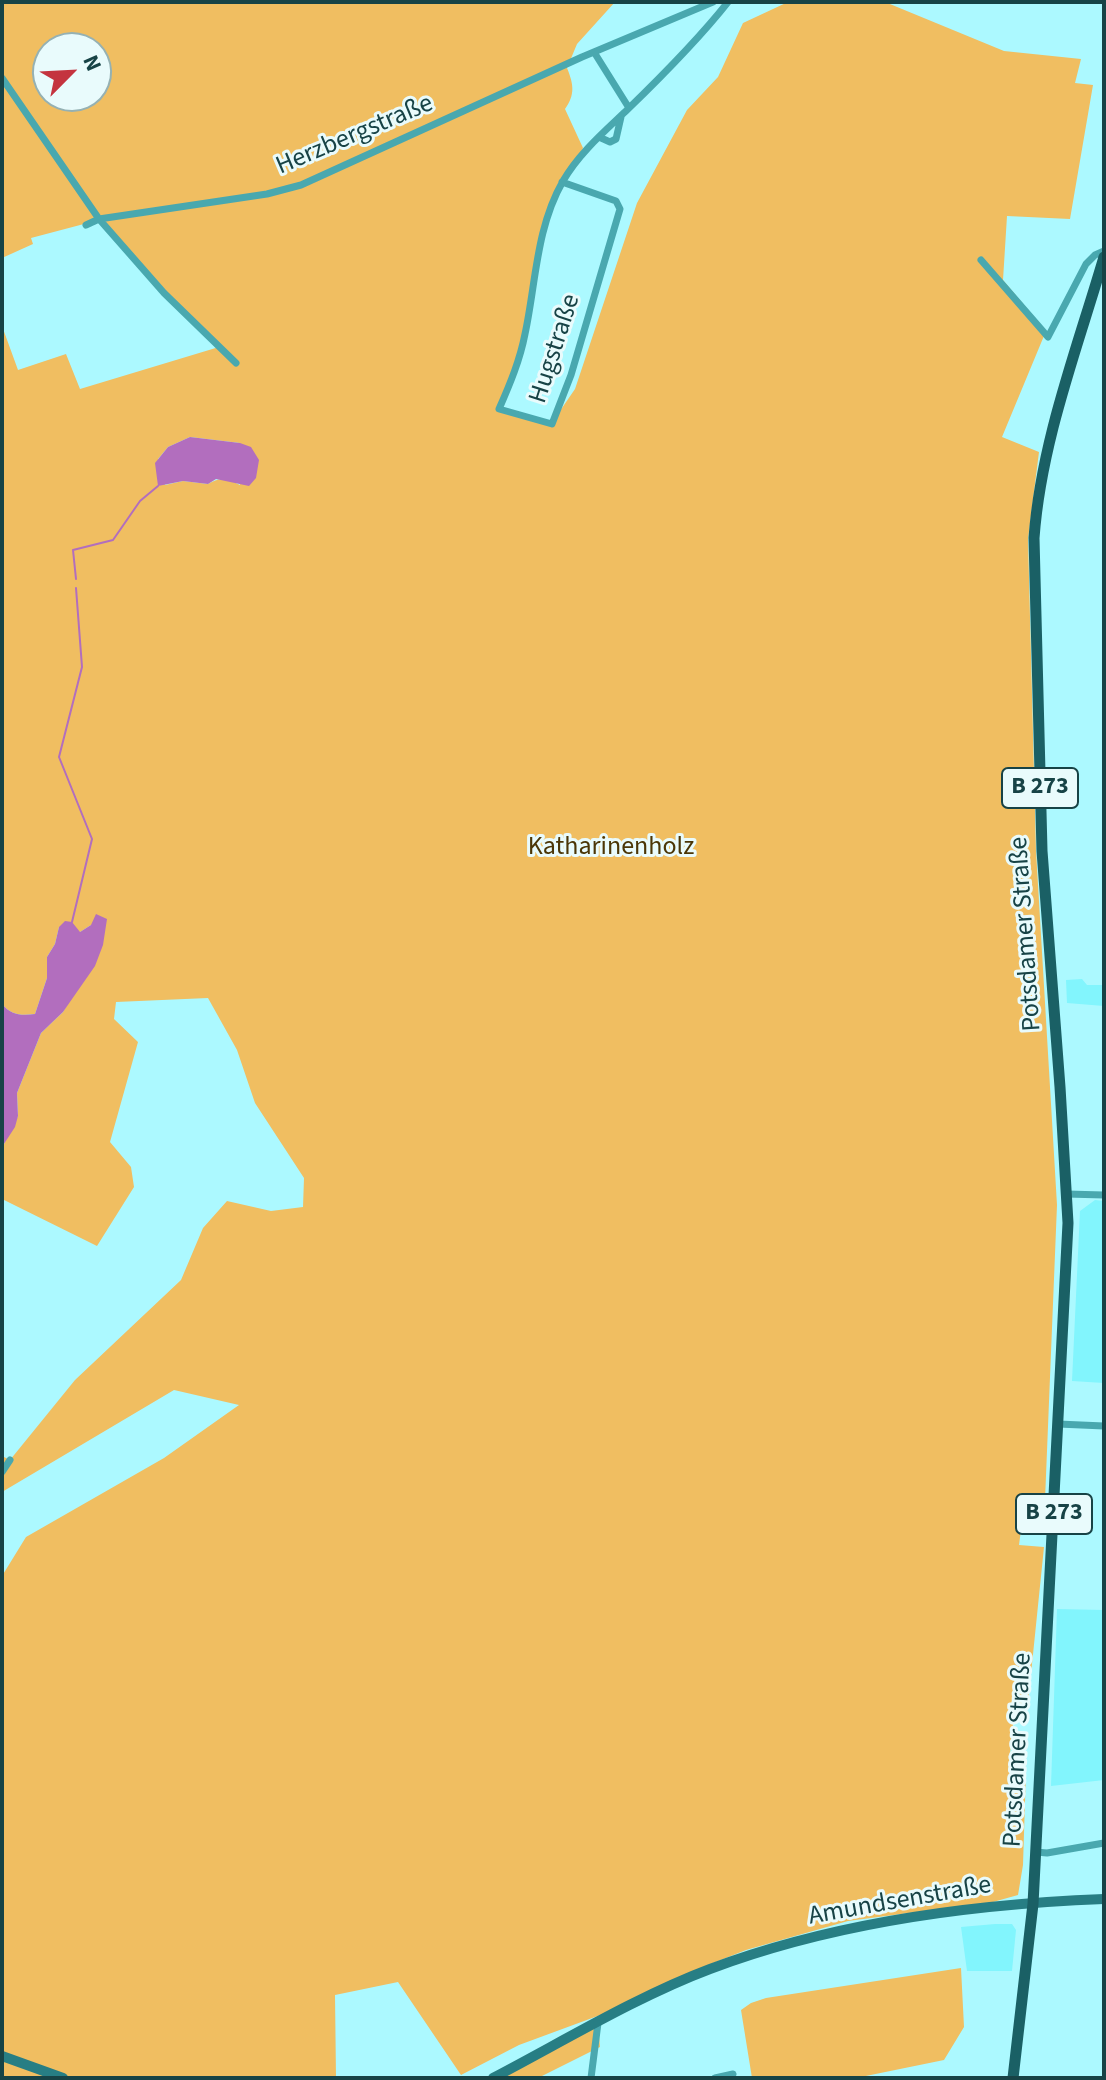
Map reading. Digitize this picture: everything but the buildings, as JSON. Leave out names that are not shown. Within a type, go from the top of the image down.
[{"type":"main road","name":"Potsdamer Straße","points":[[1013,2078],[1033,1904],[1067,1251],[1066,1194],[1042,851],[1034,538],[1047,450],[1104,254]]},
{"type":"street","points":[[629,108],[594,52],[713,2]]},
{"type":"street","name":"Hugstraße","points":[[562,182],[616,201],[620,209],[571,375],[552,424],[499,409],[516,369],[526,332],[537,257],[548,216],[562,182],[581,156],[728,2]]},
{"type":"street","name":"Herzbergstraße","points":[[86,225],[99,219],[267,194],[301,185],[594,52]]},
{"type":"street","points":[[2,78],[99,219],[164,293],[236,363]]},
{"type":"street","name":"Hugstraße","points":[[599,137],[610,142],[616,139],[622,115]]},
{"type":"street","points":[[981,260],[1048,337],[1086,264],[1095,255],[1104,254]]},
{"type":"street","points":[[1066,1194],[1104,1195]]},
{"type":"street","points":[[1058,1424],[1104,1426]]},
{"type":"street","points":[[2,1472],[10,1460]]},
{"type":"street","points":[[1036,1852],[1047,1853],[1104,1843]]},
{"type":"street","name":"Amundsenstraße","points":[[493,2078],[708,1970],[830,1933],[1033,1904],[1104,1899]]},
{"type":"street","points":[[591,2078],[598,2023]]},
{"type":"street","points":[[2,2056],[63,2078]]},
{"type":"street","points":[[715,2078],[733,2074]]},
{"type":"shaded area","points":[[190,437],[251,447],[259,460],[256,478],[249,486],[216,479],[208,484],[183,481],[158,486],[155,463],[168,447]]},
{"type":"shaded area","points":[[96,914],[107,919],[103,945],[95,966],[63,1012],[41,1033],[17,1093],[15,1127],[2,1147],[2,1004],[17,1014],[35,1014],[47,978],[47,957],[55,944],[59,927],[65,921],[72,922],[80,932],[91,925]]},
{"type":"shaded area","points":[[1082,979],[1087,985],[1104,985],[1104,1006],[1067,1003],[1066,980]]},
{"type":"shaded area","points":[[1095,1200],[1104,1201],[1104,1383],[1072,1381],[1080,1211]]},
{"type":"shaded area","points":[[1057,1609],[1104,1610],[1104,1780],[1051,1786]]},
{"type":"shaded area","points":[[1012,1924],[1016,1930],[1012,1971],[967,1971],[961,1927]]},
{"type":"green space","name":"Katharinenholz","points":[[2,2],[615,2],[577,44],[567,68],[572,90],[565,109],[583,148],[548,216],[526,332],[499,408],[551,424],[575,389],[637,203],[687,110],[718,77],[743,23],[788,2],[885,2],[1004,51],[1081,59],[1075,83],[1093,85],[1070,219],[1007,216],[1003,280],[1046,331],[1002,437],[1039,452],[1028,539],[1036,851],[1057,1205],[1045,1500],[1025,1500],[1019,1545],[1044,1547],[1028,1703],[1015,1706],[1009,1763],[1026,1770],[1023,1865],[1018,1895],[993,1902],[848,1921],[746,1950],[603,2014],[519,2045],[461,2075],[398,1982],[335,1995],[336,2078],[2,2078],[2,1576],[26,1537],[164,1458],[239,1405],[174,1390],[2,1492],[2,1456],[10,1460],[75,1380],[181,1280],[203,1228],[227,1201],[271,1211],[303,1207],[304,1178],[255,1103],[237,1050],[208,998],[116,1002],[114,1019],[138,1042],[110,1142],[131,1167],[134,1187],[97,1246],[2,1199],[2,1148],[18,1116],[17,1093],[41,1033],[63,1012],[71,998],[91,925],[80,932],[59,927],[55,944],[47,957],[47,978],[35,1014],[17,1014],[2,1004],[2,326],[18,370],[66,354],[80,389],[219,347],[99,220],[31,238],[33,244],[2,258]],"holes":[[[190,437],[240,443],[240,485],[220,479],[208,484],[183,481],[165,485],[158,459],[168,447]]]},
{"type":"green space","points":[[961,1968],[964,2027],[944,2060],[856,2078],[752,2078],[741,2010],[751,2003],[766,1998]]},
{"type":"green space","points":[[598,2023],[600,2047],[538,2078],[493,2078]]},
{"type":"waterway","points":[[76,579],[73,550],[113,540],[140,501],[158,486]]},
{"type":"waterway","points":[[72,922],[92,839],[59,757],[82,667],[76,588]]}]
